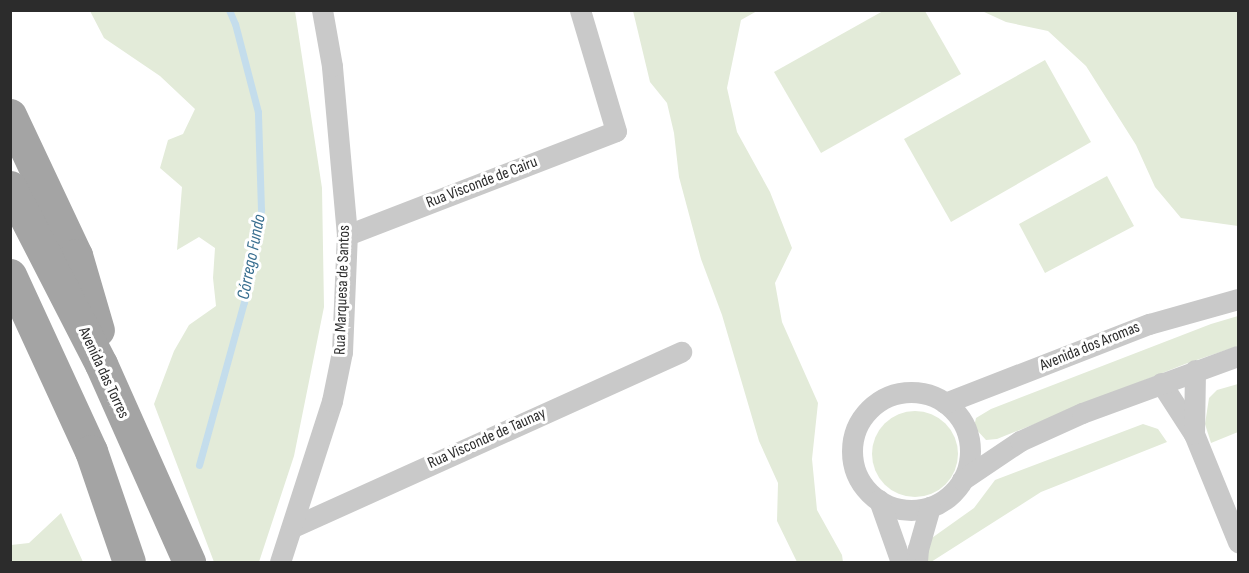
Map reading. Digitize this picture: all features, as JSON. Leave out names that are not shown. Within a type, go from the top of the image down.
[{"type":"main road","points":[[10,115],[76,255],[98,322],[101,364]]},
{"type":"main road","name":"Avenida das Torres","points":[[10,187],[101,364],[189,562]]},
{"type":"main road","points":[[10,275],[91,451],[129,562]]},
{"type":"main road","points":[[10,321],[122,562]]},
{"type":"street","name":"Rua Marquesa de Santos","points":[[280,562],[332,401],[342,352],[347,235],[332,66],[322,10]]},
{"type":"street","name":"Rua Visconde de Cairu","points":[[347,235],[616,131],[580,10]]},
{"type":"street","name":"Avenida dos Aromas","points":[[945,403],[1149,324],[1239,298]]},
{"type":"street","name":"Rua Visconde de Taunay","points":[[293,527],[681,352]]},
{"type":"street","points":[[962,480],[970,454],[968,437],[962,421],[945,403],[919,392],[902,392],[885,398],[870,408],[859,422],[853,438],[852,456],[857,473],[866,488],[879,500],[895,507],[912,510],[930,507],[945,499],[962,480],[1020,441],[1082,413],[1239,356]]},
{"type":"street","points":[[1194,434],[1196,370]]},
{"type":"street","points":[[1161,383],[1194,434],[1239,542]]},
{"type":"street","points":[[879,500],[901,562]]},
{"type":"street","points":[[917,562],[918,549],[930,507]]},
{"type":"green space","points":[[90,11],[295,11],[322,188],[324,307],[294,456],[259,562],[214,562],[154,404],[174,351],[189,325],[216,306],[213,278],[215,248],[199,237],[177,250],[182,187],[160,168],[168,140],[183,134],[195,109],[160,76],[104,38]]},
{"type":"green space","points":[[633,11],[757,11],[741,20],[727,88],[737,132],[770,192],[792,248],[775,283],[782,322],[818,403],[812,459],[817,510],[842,555],[843,562],[797,562],[777,521],[778,483],[759,441],[722,315],[701,259],[679,177],[674,133],[667,103],[650,82]]},
{"type":"green space","points":[[883,11],[925,11],[961,74],[821,153],[774,72]]},
{"type":"green space","points":[[982,11],[1238,11],[1238,226],[1181,218],[1155,187],[1136,145],[1086,66],[1048,31],[1006,22]]},
{"type":"green space","points":[[1045,60],[1091,142],[951,222],[904,139]]},
{"type":"green space","points":[[1107,176],[1134,226],[1045,273],[1019,224]]},
{"type":"green space","points":[[1238,316],[1238,346],[1185,364],[997,439],[986,440],[974,427],[976,418],[991,409],[1211,324]]},
{"type":"green space","points":[[1238,384],[1238,432],[1211,443],[1205,424],[1209,398],[1217,390]]},
{"type":"green space","points":[[915,411],[932,414],[946,423],[955,437],[958,454],[955,471],[946,485],[932,494],[915,497],[898,494],[884,485],[875,471],[872,454],[875,437],[884,423],[898,414]]},
{"type":"green space","points":[[1143,424],[1158,429],[1167,442],[1041,492],[931,562],[925,562],[929,540],[974,508],[995,480]]},
{"type":"green space","points":[[61,513],[83,562],[11,562],[11,545],[29,543]]},
{"type":"waterway","name":"Córrego Fundo","points":[[199,465],[244,302],[261,210],[258,112],[235,24],[229,10]]}]
